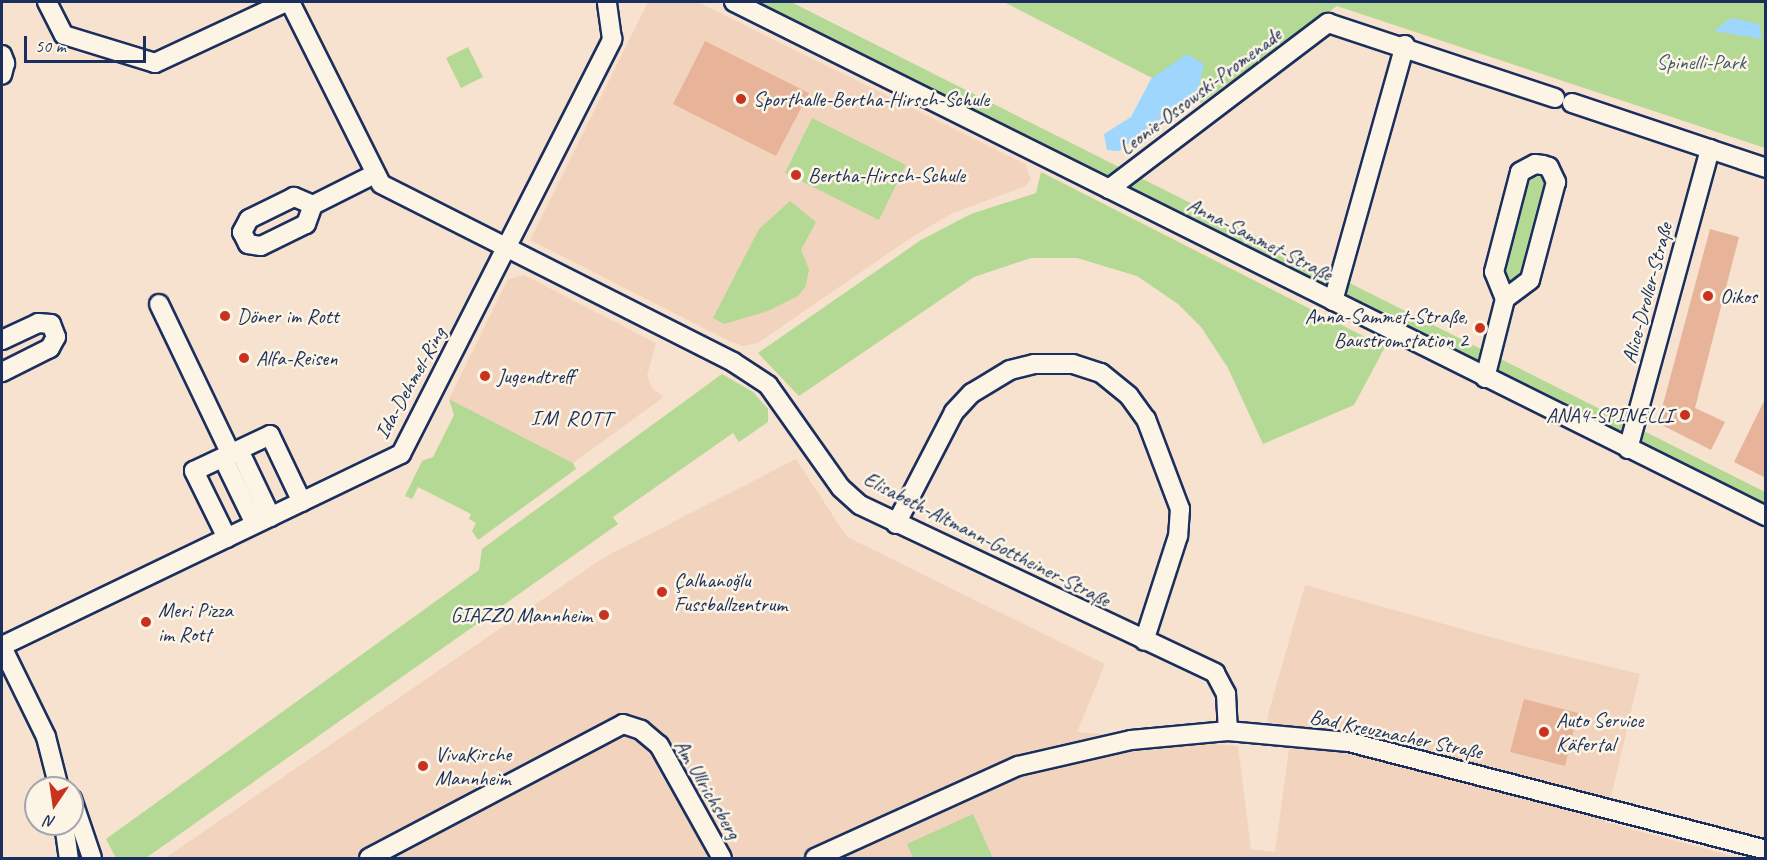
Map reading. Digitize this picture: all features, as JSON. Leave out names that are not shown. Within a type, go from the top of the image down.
[{"type":"street","points":[[47,2],[64,35],[155,63],[288,2],[375,174],[313,205]]},
{"type":"street","name":"Ida-Dehmel-Ring","points":[[62,776],[2,647],[401,454],[612,39],[607,2]]},
{"type":"street","name":"Anna-Sammet-Straße","points":[[734,2],[1116,184],[1333,301],[1766,516]]},
{"type":"street","name":"Leonie-Ossowski-Promenade","points":[[1116,184],[1328,23],[1405,45],[1766,168]]},
{"type":"street","points":[[1333,301],[1405,45]]},
{"type":"street","points":[[2,55],[5,63],[2,75]]},
{"type":"street","name":"Alice-Droller-Straße","points":[[1628,449],[1710,149]]},
{"type":"street","points":[[1485,378],[1505,299],[1494,272],[1520,172],[1535,164],[1543,165],[1549,167],[1556,182],[1530,280],[1505,299]]},
{"type":"street","name":"Elisabeth-Altmann-Gottheiner-Straße","points":[[375,174],[381,183],[733,362],[768,385],[851,499],[897,524],[1215,674],[1226,694],[1228,731]]},
{"type":"street","points":[[159,304],[263,521]]},
{"type":"street","points":[[2,340],[38,322],[51,324],[56,336],[50,348],[2,372]]},
{"type":"street","points":[[897,524],[954,412],[972,393],[1010,370],[1034,364],[1064,363],[1101,373],[1129,396],[1146,419],[1180,509],[1178,536],[1144,641]]},
{"type":"street","points":[[226,538],[194,471],[270,435],[302,502]]},
{"type":"street","name":"Am Ullrichsberg","points":[[369,858],[623,724],[641,730],[658,745],[722,858]]},
{"type":"street","name":"Bad Kreuznacher Straße","points":[[815,858],[1018,766],[1131,740],[1228,731],[1359,744],[1766,850]]},
{"type":"street","name":"Ida-Dehmel-Ring","points":[[56,766],[57,776]]},
{"type":"street","points":[[84,834],[92,858]]},
{"type":"street","points":[[66,836],[69,858]]},
{"type":"shaded area","name":"Bertha-Hirsch-Schule","points":[[648,2],[698,2],[1025,164],[1031,179],[1026,186],[951,214],[909,239],[758,343],[743,346],[729,341],[530,240]]},
{"type":"shaded area","points":[[524,275],[656,343],[647,376],[653,390],[663,395],[661,399],[573,463],[449,399],[508,279]]},
{"type":"shaded area","points":[[796,459],[847,537],[1105,664],[1077,732],[1238,746],[1251,849],[1275,852],[1289,749],[1267,718],[1305,585],[1519,645],[1640,674],[1605,822],[1740,858],[165,858],[603,558]]},
{"type":"green space","points":[[752,2],[791,2],[1765,492],[1765,510]]},
{"type":"green space","name":"Spinelli-Park","points":[[1004,2],[1765,2],[1765,148],[1337,6],[1201,103]]},
{"type":"green space","points":[[468,47],[483,77],[461,88],[446,58]]},
{"type":"green space","points":[[812,118],[906,165],[879,220],[785,173]]},
{"type":"green space","points":[[1041,172],[1385,347],[1354,405],[1263,444],[1228,368],[1201,327],[1178,304],[1137,276],[1077,258],[1031,258],[974,277],[799,396],[758,353],[921,240],[971,214],[1036,193]]},
{"type":"green space","points":[[1540,176],[1548,188],[1525,275],[1516,282],[1506,281],[1500,272],[1527,178]]},
{"type":"green space","points":[[790,201],[816,222],[801,250],[809,269],[806,286],[798,296],[768,311],[724,324],[713,318],[759,229]]},
{"type":"green space","points":[[722,374],[753,392],[768,409],[768,422],[739,442],[733,433],[613,517],[618,524],[146,858],[116,858],[106,839],[479,570],[482,549]]},
{"type":"green space","points":[[449,399],[573,463],[576,469],[478,540],[472,531],[476,523],[469,519],[471,514],[418,487],[412,499],[405,496],[422,461],[433,457],[454,415]]},
{"type":"green space","points":[[973,814],[993,858],[913,858],[907,844]]},
{"type":"water","points":[[1731,18],[1759,24],[1762,39],[1714,31]]},
{"type":"water","points":[[1187,54],[1204,64],[1198,90],[1119,151],[1107,150],[1104,134],[1131,117],[1151,79]]},
{"type":"building","name":"Sporthalle-Bertha-Hirsch-Schule","points":[[705,41],[809,93],[776,156],[673,104]]},
{"type":"building","points":[[1710,229],[1739,237],[1695,408],[1725,422],[1711,450],[1658,423]]},
{"type":"building","points":[[1766,397],[1766,478],[1734,462]]},
{"type":"building","name":"Auto Service Käfertal","points":[[1524,699],[1578,713],[1565,766],[1510,752]]},
{"type":"place","name":"Sporthalle-Bertha-Hirsch-Schule","points":[[741,99]]},
{"type":"place","name":"Bertha-Hirsch-Schule","points":[[796,175]]},
{"type":"place","name":"Oikos","points":[[1708,296]]},
{"type":"place","name":"Döner im Rott","points":[[225,316]]},
{"type":"place","name":"Anna-Sammet-Straße, Baustromstation 2","points":[[1480,328]]},
{"type":"place","name":"Alfa-Reisen","points":[[244,358]]},
{"type":"place","name":"Jugendtreff","points":[[485,376]]},
{"type":"place","name":"ANA4-SPINELLI","points":[[1685,415]]},
{"type":"place","name":"Çalhanoğlu Fussballzentrum","points":[[662,592]]},
{"type":"place","name":"GIAZZO Mannheim","points":[[604,615]]},
{"type":"place","name":"Meri Pizza im Rott","points":[[146,622]]},
{"type":"place","name":"Auto Service Käfertal","points":[[1544,732]]},
{"type":"place","name":"VivaKirche Mannheim","points":[[423,766]]},
{"type":"district","name":"IM ROTT","points":[[572,419]]}]
